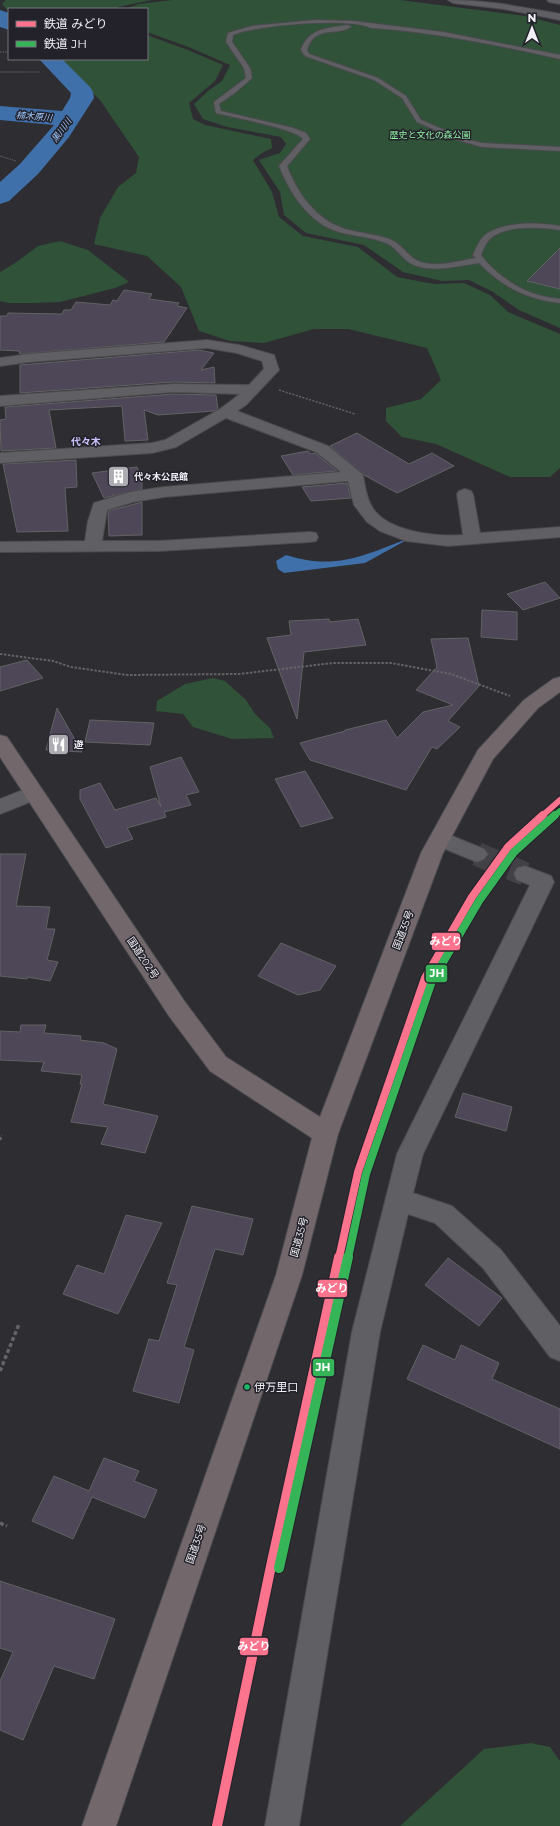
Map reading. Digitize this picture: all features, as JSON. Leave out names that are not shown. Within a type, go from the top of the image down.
[{"type":"highway","name":"国道35号","points":[[99,1826],[289,1275],[326,1134],[432,853],[485,755],[531,704],[560,683]]},
{"type":"highway","name":"国道202号","points":[[0,742],[177,1009],[218,1064],[326,1134]]},
{"type":"street","points":[[453,0],[504,6],[560,17]]},
{"type":"street","points":[[552,0],[560,1]]},
{"type":"street","points":[[0,362],[29,358],[207,344],[239,349],[269,358],[272,370],[241,402],[170,444],[152,448],[0,458]]},
{"type":"street","points":[[0,400],[173,388],[253,390]]},
{"type":"street","points":[[225,412],[322,449],[355,476],[362,505],[373,518],[386,528],[419,538],[448,541],[560,532]]},
{"type":"street","points":[[93,546],[96,521],[100,507],[130,497],[164,492],[355,476]]},
{"type":"street","points":[[465,494],[472,539]]},
{"type":"street","points":[[0,547],[159,546],[310,537]]},
{"type":"street","points":[[0,806],[33,793]]},
{"type":"street","points":[[440,838],[477,854]]},
{"type":"street","points":[[282,1826],[366,1332],[410,1154],[543,882],[525,874]]},
{"type":"street","points":[[399,1200],[443,1214],[492,1258],[560,1348]]},
{"type":"lane","points":[[480,260],[437,266],[416,263],[405,256],[395,244],[379,237],[330,226],[305,204],[291,183],[283,166],[288,157],[300,149],[306,139],[304,134],[218,112],[216,102],[234,91],[249,78],[247,68],[229,42],[230,34],[247,29],[312,21],[344,20],[433,32],[560,56]]},
{"type":"lane","points":[[380,26],[350,26],[319,33],[313,35],[305,42],[304,50],[307,55],[376,79],[404,98],[420,121],[463,140],[482,145],[560,149]]},
{"type":"lane","points":[[560,228],[519,227],[489,236],[482,244],[478,255],[480,260],[503,279],[534,296],[560,301]]},
{"type":"path","points":[[0,72],[40,72]]},
{"type":"path","points":[[0,156],[16,161]]},
{"type":"path","points":[[276,389],[355,414]]},
{"type":"path","points":[[0,654],[53,661],[71,667],[127,674],[240,674],[333,663],[391,663],[452,674],[531,704]]},
{"type":"path","points":[[0,1140],[2,1135]]},
{"type":"path","points":[[0,1371],[19,1324]]},
{"type":"path","points":[[0,1523],[7,1526]]},
{"type":"green space","points":[[6,0],[152,0],[118,8],[8,8],[8,11],[2,4]]},
{"type":"green space","name":"歴史と文化の森公園","points":[[172,0],[400,0],[525,16],[560,25],[560,328],[519,310],[493,292],[469,280],[442,281],[403,272],[364,245],[306,233],[284,215],[280,192],[259,160],[280,153],[286,144],[281,137],[227,127],[203,119],[194,104],[222,81],[230,65],[191,48],[148,32],[148,8],[128,8],[139,4]]},
{"type":"green space","points":[[148,35],[223,65],[215,81],[189,103],[193,119],[205,125],[271,139],[272,148],[253,160],[272,192],[279,217],[303,236],[358,247],[397,277],[434,284],[464,283],[490,295],[508,312],[560,334],[560,468],[550,477],[510,477],[436,444],[402,437],[386,421],[386,408],[421,399],[441,380],[427,348],[348,329],[314,329],[264,343],[230,341],[199,331],[181,287],[147,256],[94,244],[100,218],[118,187],[136,173],[139,157],[100,100],[59,60],[148,60]]},
{"type":"green space","points":[[60,241],[88,250],[129,282],[115,288],[60,302],[9,303],[0,301],[0,272],[38,246]]},
{"type":"green space","points":[[213,678],[225,681],[246,700],[255,714],[270,728],[274,738],[232,739],[193,727],[183,714],[156,711],[157,701],[185,684]]},
{"type":"green space","points":[[531,1743],[550,1747],[560,1761],[560,1826],[400,1826],[484,1749]]},
{"type":"water","points":[[412,537],[365,563],[284,573],[278,569],[276,561],[286,555],[304,560],[320,561],[350,559],[380,550]]},
{"type":"building","points":[[560,248],[560,289],[527,281]]},
{"type":"building","points":[[124,290],[152,294],[149,299],[179,303],[177,306],[187,308],[164,342],[20,354],[19,351],[0,350],[0,316],[7,316],[8,313],[62,314],[64,310],[71,310],[76,302],[110,305],[113,300],[117,301]]},
{"type":"building","points":[[199,350],[214,353],[201,370],[214,367],[215,383],[173,382],[20,393],[20,365]]},
{"type":"building","points":[[173,394],[216,395],[218,409],[214,411],[158,415],[144,410],[148,440],[125,441],[122,406],[49,410],[56,448],[1,451],[0,420],[6,419],[5,407]]},
{"type":"building","points":[[357,433],[409,464],[432,453],[454,466],[397,493],[364,475],[330,446]]},
{"type":"building","points":[[308,451],[311,454],[315,453],[337,471],[293,475],[281,456]]},
{"type":"building","points":[[76,460],[77,487],[65,488],[68,531],[17,532],[3,464]]},
{"type":"building","name":"代々木公民館","points":[[137,467],[142,480],[142,489],[104,498],[92,473]]},
{"type":"building","points":[[347,483],[351,498],[311,501],[302,487]]},
{"type":"building","points":[[142,502],[142,535],[109,536],[108,511]]},
{"type":"building","points":[[545,582],[560,598],[523,610],[507,594]]},
{"type":"building","points":[[482,610],[517,612],[517,640],[481,637]]},
{"type":"building","points":[[329,619],[330,622],[358,619],[366,645],[304,652],[297,719],[267,638],[291,635],[289,621]]},
{"type":"building","points":[[468,638],[479,686],[448,721],[460,727],[437,749],[432,747],[406,790],[310,760],[300,743],[386,720],[397,738],[423,712],[453,705],[416,690],[437,667],[431,639]]},
{"type":"building","points":[[27,660],[43,678],[0,691],[0,667]]},
{"type":"building","points":[[57,708],[82,752],[46,750]]},
{"type":"building","points":[[90,720],[154,723],[150,745],[85,742]]},
{"type":"building","points":[[181,757],[199,792],[186,795],[191,805],[164,812],[166,817],[127,828],[133,839],[106,848],[80,799],[80,790],[100,783],[115,810],[156,798],[161,807],[150,767]]},
{"type":"building","points":[[305,771],[333,818],[301,827],[275,779]]},
{"type":"building","points":[[0,854],[26,854],[16,906],[50,907],[46,929],[55,929],[47,960],[58,962],[50,981],[27,977],[27,979],[0,976]]},
{"type":"building","points":[[281,943],[336,966],[320,990],[298,995],[258,976]]},
{"type":"building","points":[[21,1025],[46,1025],[44,1033],[81,1036],[80,1040],[104,1043],[117,1049],[103,1104],[158,1116],[145,1153],[101,1144],[108,1127],[71,1122],[82,1084],[80,1084],[82,1075],[41,1071],[44,1062],[0,1060],[0,1031],[20,1032]]},
{"type":"building","points":[[463,1093],[512,1107],[506,1131],[455,1117]]},
{"type":"building","points":[[192,1206],[253,1219],[243,1255],[215,1249],[184,1347],[194,1350],[179,1403],[133,1391],[149,1339],[159,1341],[177,1285],[167,1283]]},
{"type":"building","points":[[126,1215],[162,1223],[118,1314],[63,1294],[77,1265],[104,1274]]},
{"type":"building","points":[[448,1258],[502,1298],[479,1326],[425,1285]]},
{"type":"building","points":[[423,1345],[455,1360],[461,1345],[499,1363],[492,1379],[560,1409],[560,1449],[407,1379]]},
{"type":"building","points":[[104,1458],[139,1471],[134,1481],[157,1490],[145,1518],[92,1497],[73,1539],[32,1521],[54,1476],[89,1491]]},
{"type":"building","points":[[0,1581],[115,1619],[94,1679],[54,1666],[23,1740],[0,1730],[0,1681],[13,1652],[0,1648]]},
{"type":"waterway","name":"黒川川","points":[[0,16],[8,23]]},
{"type":"waterway","name":"黒川川","points":[[0,196],[29,169],[61,132],[82,98],[82,92],[51,60]]},
{"type":"waterway","name":"楠木原川","points":[[0,113],[69,119]]},
{"type":"tunnel","points":[[477,854],[525,874]]},
{"type":"rail line","name":"みどり","points":[[217,1826],[271,1566],[358,1172],[425,978],[472,897],[508,847],[560,800]]},
{"type":"rail line","name":"JH","points":[[279,1568],[366,1174],[432,981],[479,901],[514,852],[560,811]]},
{"type":"place","name":"代々木公民館","points":[[119,476]]},
{"type":"place","name":"遊","points":[[59,744]]},
{"type":"place","name":"伊万里口","points":[[247,1387]]},
{"type":"district","name":"代々木","points":[[86,441]]}]
